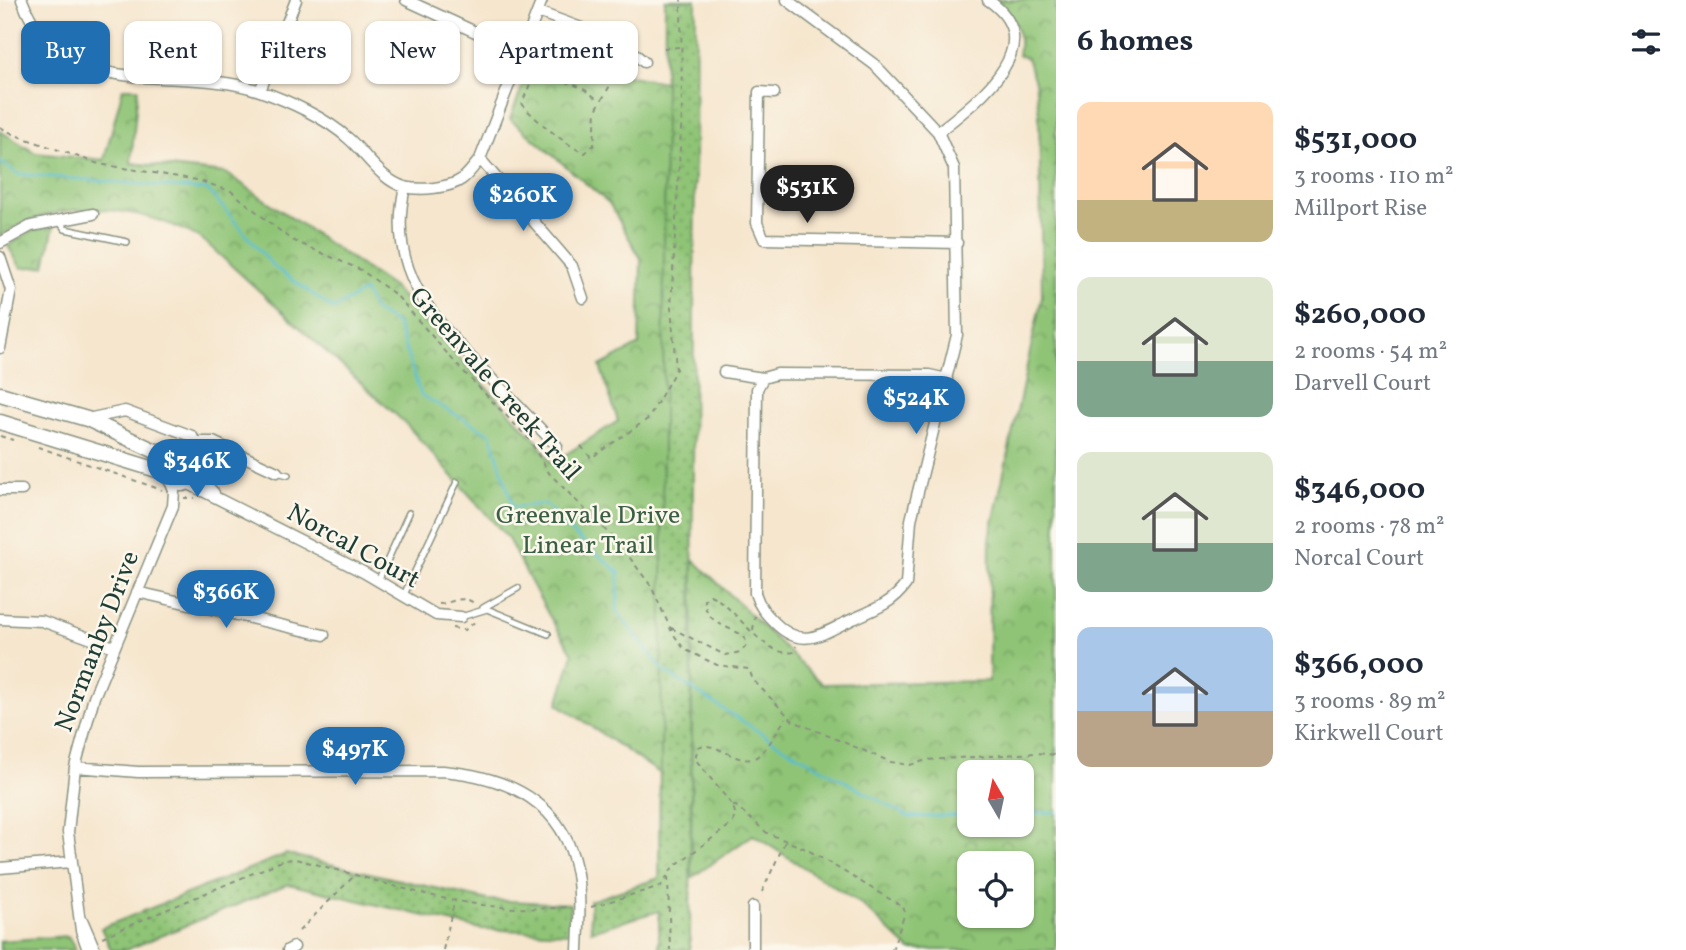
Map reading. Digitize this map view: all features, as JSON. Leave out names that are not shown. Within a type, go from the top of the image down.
[{"type":"street","points":[[22,0],[43,39],[65,58],[95,72],[213,81],[260,91],[326,122],[348,137],[389,178],[405,187],[433,188],[462,180],[481,159],[511,84]]},
{"type":"street","points":[[260,91],[296,0]]},
{"type":"street","points":[[406,0],[474,31]]},
{"type":"street","points":[[535,21],[542,0]]},
{"type":"street","points":[[763,378],[757,389],[755,593],[760,608],[787,634],[800,639],[814,637],[886,604],[906,584],[911,520],[959,321],[954,168],[938,132],[876,65],[787,0]]},
{"type":"street","points":[[938,132],[1000,76],[1013,51],[1012,31],[1006,16],[988,0]]},
{"type":"street","points":[[538,12],[622,43],[644,62]]},
{"type":"street","points":[[774,93],[755,91],[757,223],[764,239],[957,243]]},
{"type":"street","points":[[481,159],[572,266],[583,298]]},
{"type":"street","points":[[405,187],[399,213],[405,262],[417,292],[436,322],[558,446]]},
{"type":"street","points":[[0,243],[31,226],[93,214]]},
{"type":"street","points":[[0,257],[11,290],[0,348]]},
{"type":"street","points":[[724,372],[763,378],[776,374],[929,375],[947,379]]},
{"type":"street","points":[[0,394],[86,419],[153,450],[186,482]]},
{"type":"street","points":[[86,419],[125,411],[192,436],[197,442]]},
{"type":"street","points":[[0,422],[167,475],[175,483],[186,482]]},
{"type":"street","points":[[197,442],[213,442],[283,473]]},
{"type":"street","points":[[186,482],[197,442]]},
{"type":"street","points":[[167,475],[169,461],[186,482]]},
{"type":"street","name":"Norcal Court","points":[[186,482],[206,486],[227,503],[378,581],[436,615],[461,617]]},
{"type":"street","name":"Normanby Drive","points":[[88,950],[80,930],[81,919],[68,832],[75,767],[94,697],[186,482]]},
{"type":"street","points":[[0,490],[22,490]]},
{"type":"street","points":[[137,592],[324,635]]},
{"type":"street","points":[[0,619],[42,621],[114,647]]},
{"type":"street","points":[[75,767],[138,772],[443,771],[480,774],[514,786],[543,808],[559,829],[577,874],[578,950]]},
{"type":"street","points":[[0,868],[71,862]]},
{"type":"street","points":[[753,907],[753,950]]},
{"type":"street","name":"Normanby Drive","points":[[81,919],[95,945]]},
{"type":"lane","points":[[58,219],[65,229],[127,242]]},
{"type":"lane","points":[[403,597],[457,482]]},
{"type":"lane","points":[[378,581],[409,513]]},
{"type":"lane","points":[[461,617],[518,588]]},
{"type":"lane","points":[[481,609],[548,634]]},
{"type":"path","points":[[580,446],[591,458],[649,418],[677,369],[671,307],[682,113],[681,0]]},
{"type":"path","points":[[664,47],[682,47]]},
{"type":"path","points":[[529,84],[522,100],[524,107],[577,151],[587,153],[593,148],[594,120],[599,101],[612,84]]},
{"type":"path","points":[[580,84],[599,101]]},
{"type":"path","name":"Greenvale Creek Trail","points":[[0,127],[15,135],[99,164],[197,180],[231,191],[290,239],[361,270],[397,295],[460,368],[529,439],[549,473],[621,546],[651,586],[670,628],[684,649],[717,665],[749,669],[753,680],[774,699],[787,716],[866,752],[910,765],[927,760],[1035,753],[1056,755]]},
{"type":"path","points":[[0,436],[13,439]]},
{"type":"path","points":[[38,447],[186,482]]},
{"type":"path","points":[[670,628],[725,655],[741,652],[747,645],[744,636],[717,623],[705,608],[704,600],[710,595],[772,648],[784,654],[794,652],[800,639]]},
{"type":"path","points":[[433,601],[446,603],[465,598],[481,609]]},
{"type":"path","points":[[753,631],[755,615]]},
{"type":"path","points":[[95,945],[284,860],[295,859],[454,903],[531,911],[594,907],[654,889],[677,864],[729,828],[736,813],[697,762],[696,750],[701,745],[710,745],[749,759],[760,755],[787,716]]},
{"type":"path","points":[[733,806],[741,809],[767,833],[806,849],[903,907],[905,913],[892,950]]},
{"type":"path","points":[[762,891],[785,842]]},
{"type":"path","points":[[299,931],[355,876]]},
{"type":"path","points":[[668,876],[670,950]]},
{"type":"path","points":[[443,950],[454,903]]},
{"type":"green space","points":[[665,0],[696,0],[690,950],[659,950],[659,911],[591,931],[590,901],[659,878]]},
{"type":"green space","points":[[997,0],[1056,0],[1056,950],[910,950],[861,904],[753,835],[691,878],[693,559],[822,684],[989,681],[990,537],[1042,296],[1039,113],[1035,82],[1027,58],[1018,55],[1018,31],[1012,18]]},
{"type":"green space","name":"Greenvale Drive Linear Trail","points":[[638,77],[665,82],[661,774],[558,704],[573,654],[548,614],[507,537],[405,423],[202,239],[161,221],[94,209],[50,214],[0,236],[0,131],[36,153],[104,160],[123,88],[138,88],[131,163],[226,173],[394,288],[535,439],[552,463],[618,421],[600,366],[639,345],[641,259],[609,203],[510,119],[523,84],[638,84]]},
{"type":"green space","points":[[54,226],[45,266],[21,268],[8,246],[31,231]]},
{"type":"green space","points":[[286,854],[488,900],[570,904],[570,933],[480,929],[288,884],[126,950],[111,950],[101,928]]},
{"type":"green space","points":[[68,936],[76,950],[0,950],[0,941]]},
{"type":"waterway","points":[[0,162],[18,174],[208,190],[274,267],[334,309],[364,291],[375,311],[397,324],[421,395],[491,434],[513,507],[546,504],[566,528],[619,572],[617,612],[664,671],[775,742],[909,817],[957,815]]},
{"type":"waterway","points":[[1034,813],[1056,812]]}]
